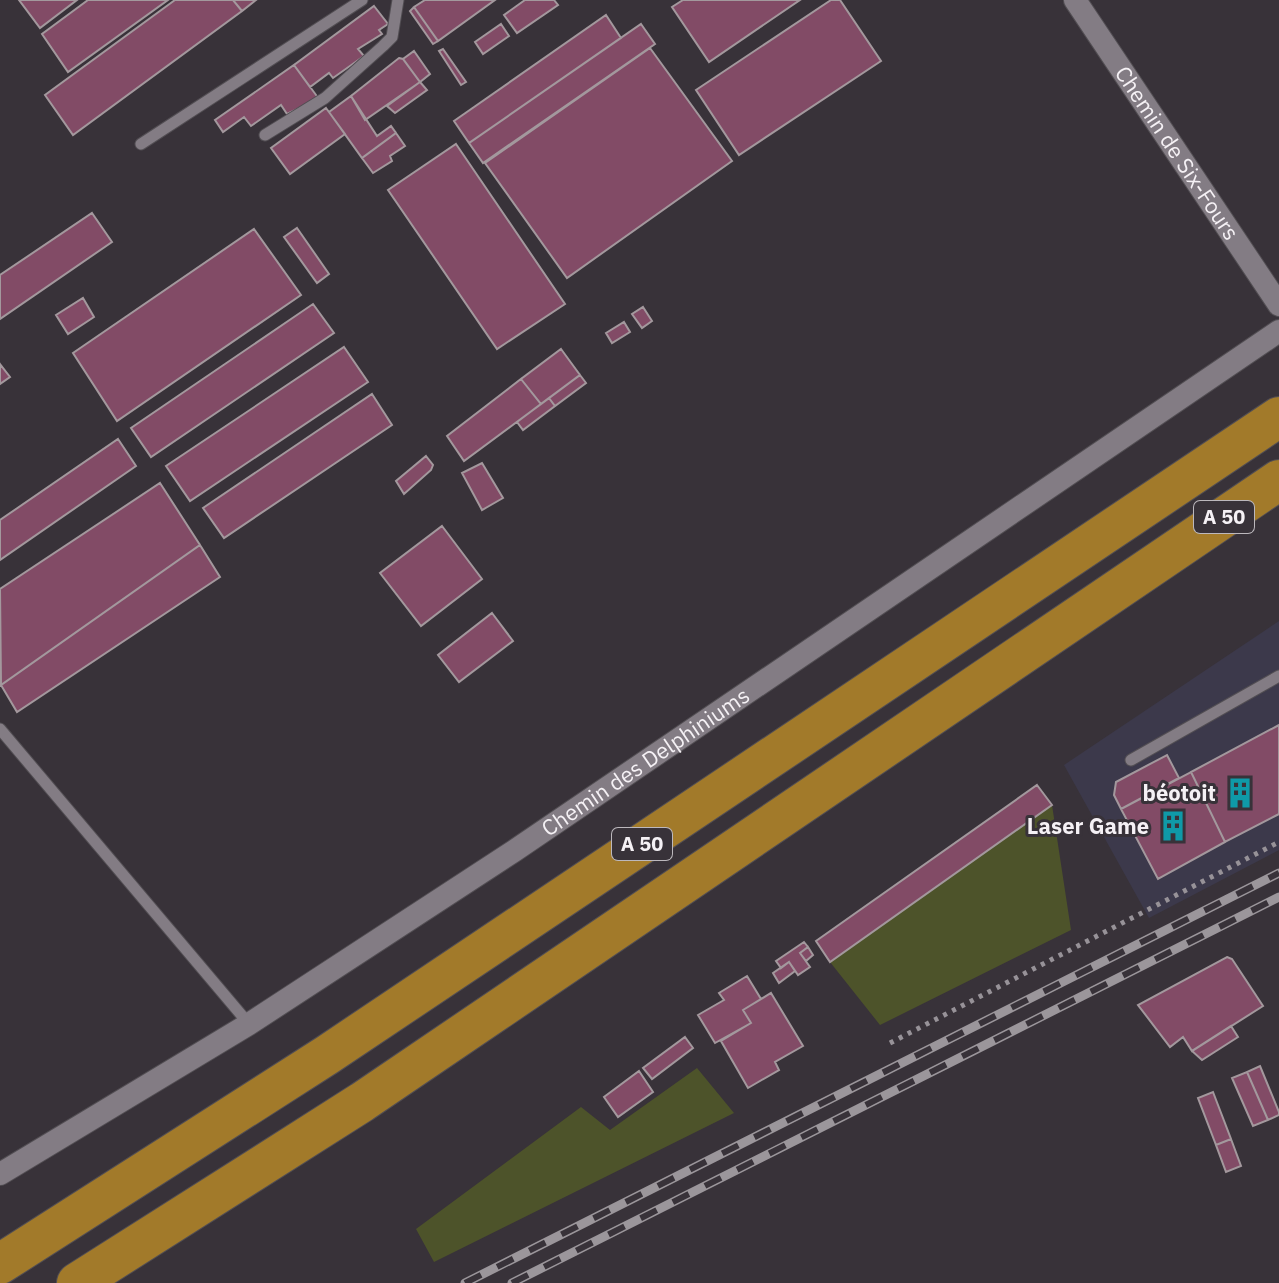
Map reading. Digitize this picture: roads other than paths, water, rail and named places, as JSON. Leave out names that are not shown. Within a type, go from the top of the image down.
[{"type":"highway","name":"A 50","points":[[0,1264],[327,1055],[1279,417]]},
{"type":"highway","name":"A 50","points":[[77,1283],[362,1102],[1279,480]]},
{"type":"street","name":"Chemin de Six-Fours","points":[[1075,0],[1279,305]]},
{"type":"street","name":"Chemin des Delphiniums","points":[[0,1174],[249,1024],[552,825],[1279,331]]},
{"type":"lane","points":[[141,144],[362,0]]},
{"type":"lane","points":[[265,135],[325,98],[392,37],[398,0]]},
{"type":"lane","points":[[1131,760],[1279,676]]},
{"type":"lane","points":[[0,729],[249,1024]]},
{"type":"railway","points":[[465,1283],[1279,873]]},
{"type":"railway","points":[[512,1283],[1279,897]]},
{"type":"place","name":"béotoit","points":[[1240,793]]},
{"type":"place","name":"Laser Game","points":[[1173,826]]}]
